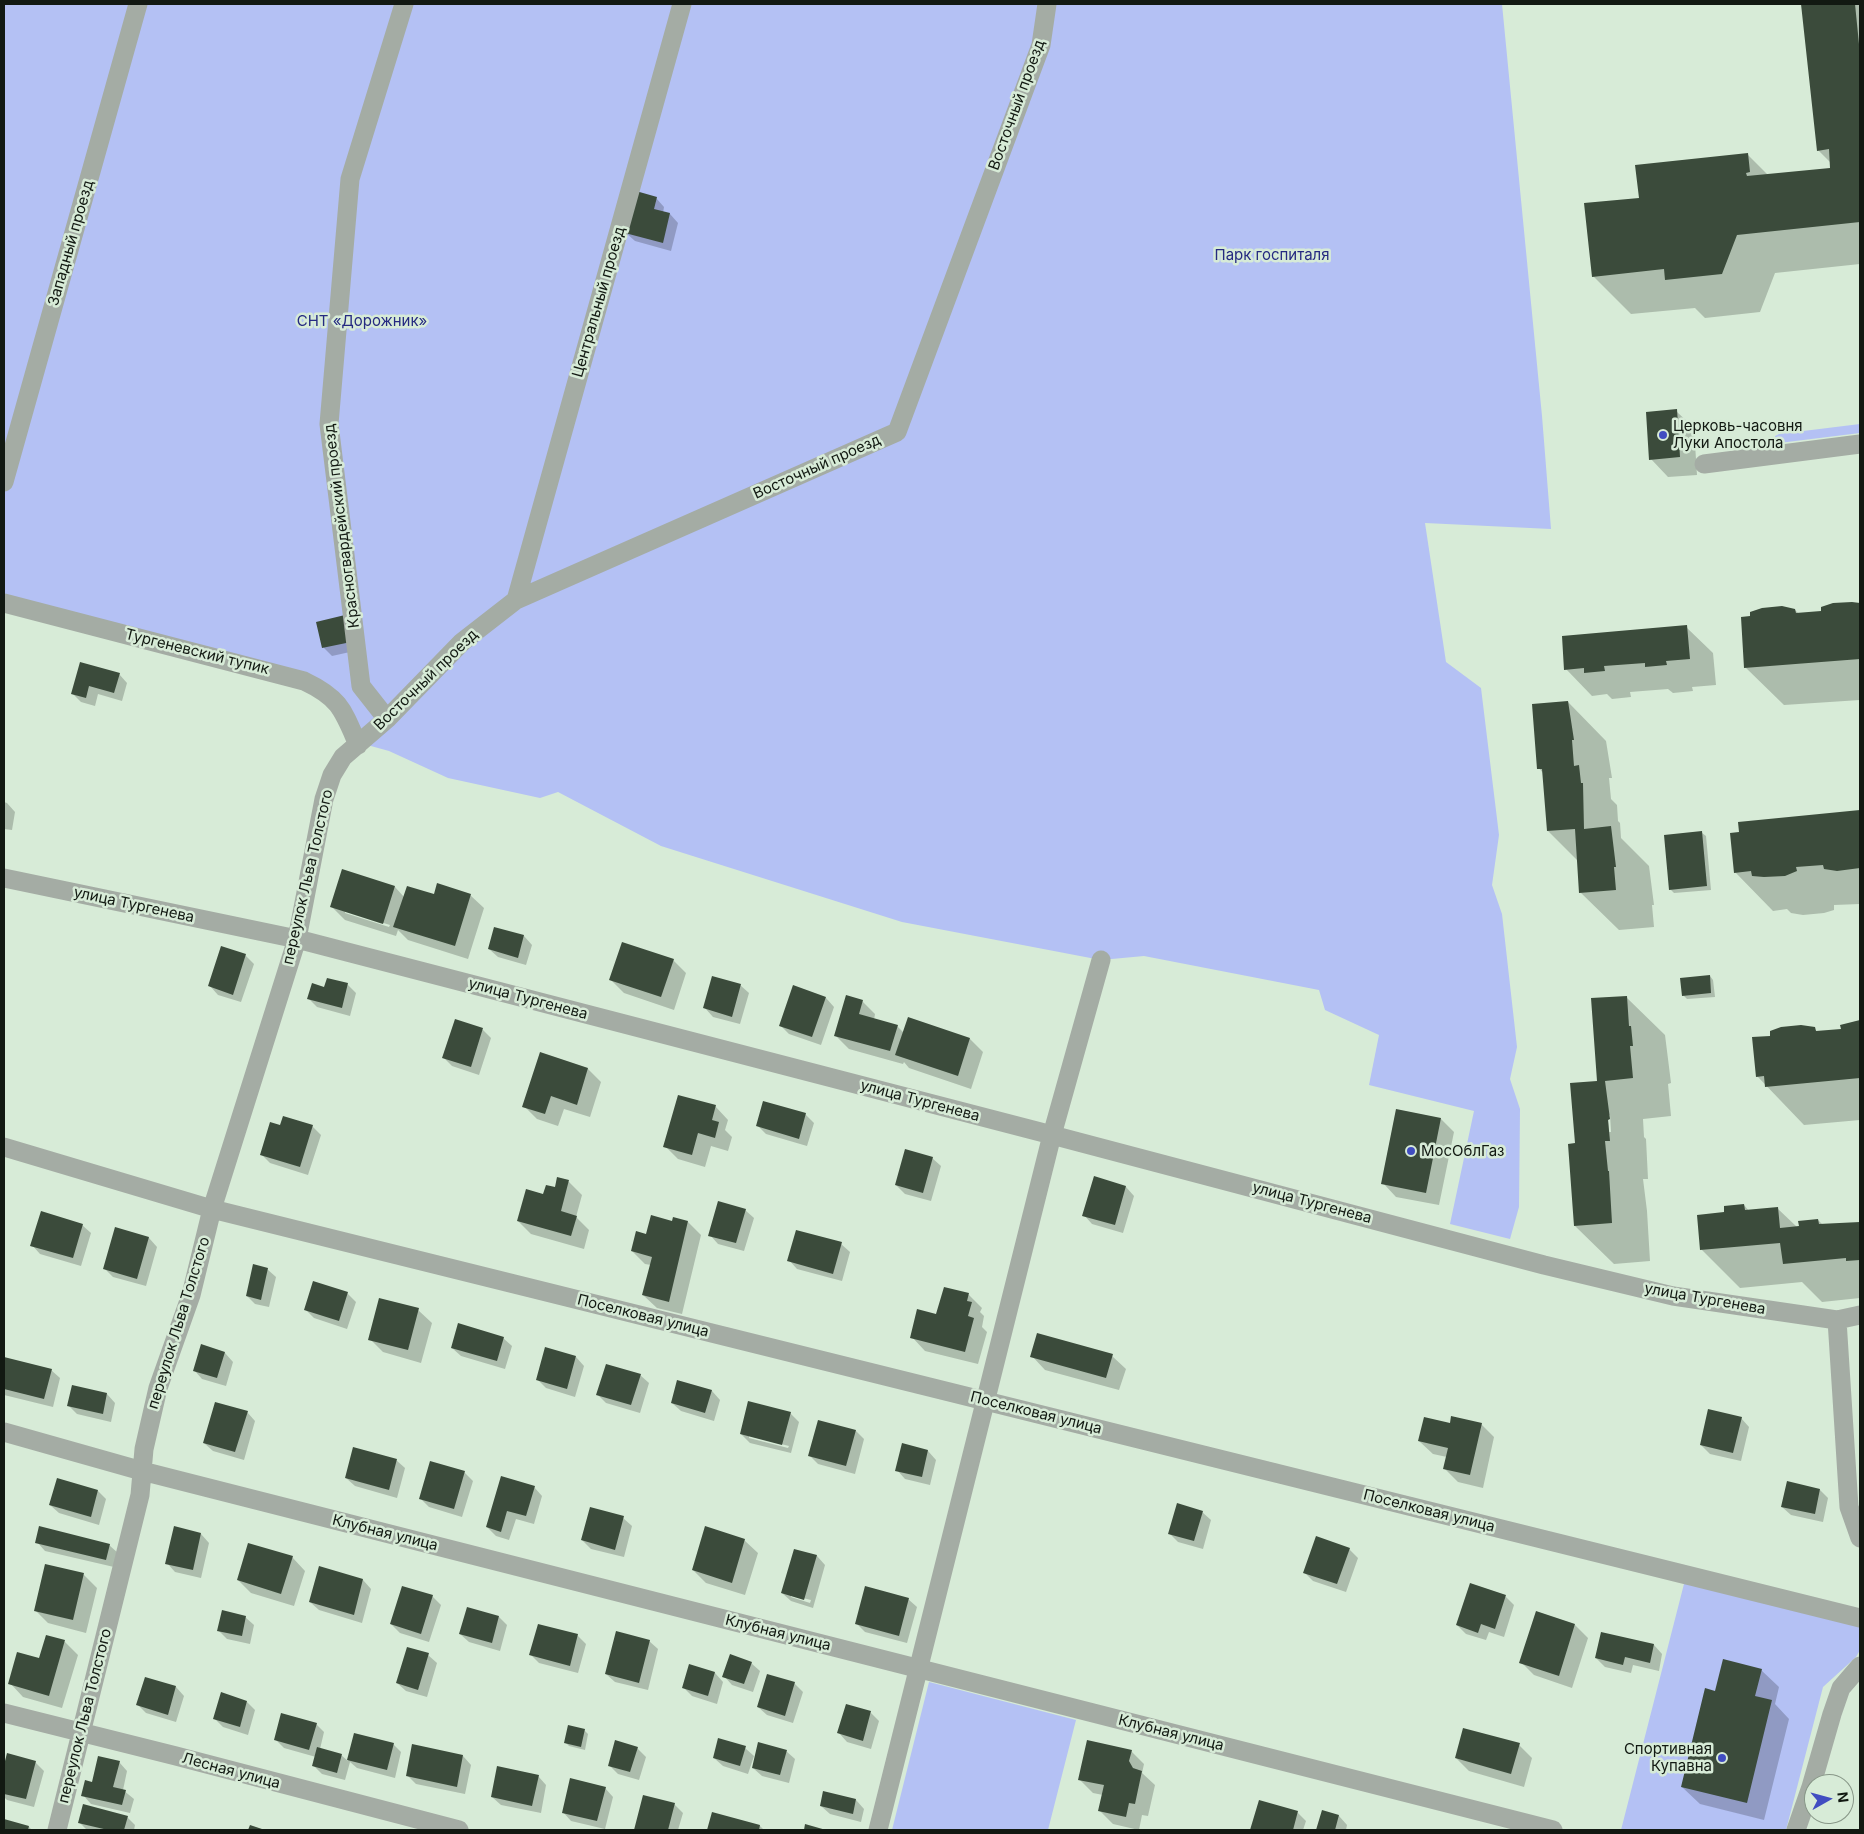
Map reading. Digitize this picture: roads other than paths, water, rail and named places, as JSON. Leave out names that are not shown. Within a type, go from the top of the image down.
[{"type":"street","name":"Западный проезд","points":[[4,482],[138,4]]},
{"type":"street","name":"Красногвардейский проезд","points":[[386,719],[362,686],[329,424],[350,180],[404,4]]},
{"type":"street","name":"Центральный проезд","points":[[516,600],[682,4]]},
{"type":"street","name":"Восточный проезд","points":[[359,744],[462,642],[516,600],[896,432],[1042,45],[1047,4]]},
{"type":"street","points":[[1704,464],[1860,444]]},
{"type":"street","name":"Тургеневский тупик","points":[[4,603],[304,681],[320,688],[332,698],[343,711],[359,744]]},
{"type":"street","name":"переулок Льва Толстого","points":[[57,1830],[140,1495],[144,1449],[158,1388],[191,1295],[212,1209],[297,939],[324,799],[332,775],[343,757],[359,744]]},
{"type":"street","name":"улица Тургенева","points":[[4,878],[297,939],[1535,1262],[1673,1296],[1837,1320]]},
{"type":"street","points":[[878,1830],[1052,1135],[1101,960]]},
{"type":"street","name":"Поселковая улица","points":[[4,1148],[212,1209],[1860,1618]]},
{"type":"street","points":[[1860,1315],[1837,1320],[1849,1507],[1860,1538]]},
{"type":"street","name":"Клубная улица","points":[[4,1432],[142,1471],[1553,1830]]},
{"type":"street","points":[[1796,1830],[1841,1688],[1860,1666]]},
{"type":"street","name":"Лесная улица","points":[[4,1714],[458,1830]]},
{"type":"place","name":"Церковь-часовня Луки Апостола","points":[[1663,435]]},
{"type":"place","name":"МосОблГаз","points":[[1411,1151]]},
{"type":"place","name":"Спортивная Купавна","points":[[1722,1758]]},
{"type":"park label","name":"Парк госпиталя","points":[[1272,255]]},
{"type":"park label","name":"СНТ «Дорожник»","points":[[362,321]]}]
